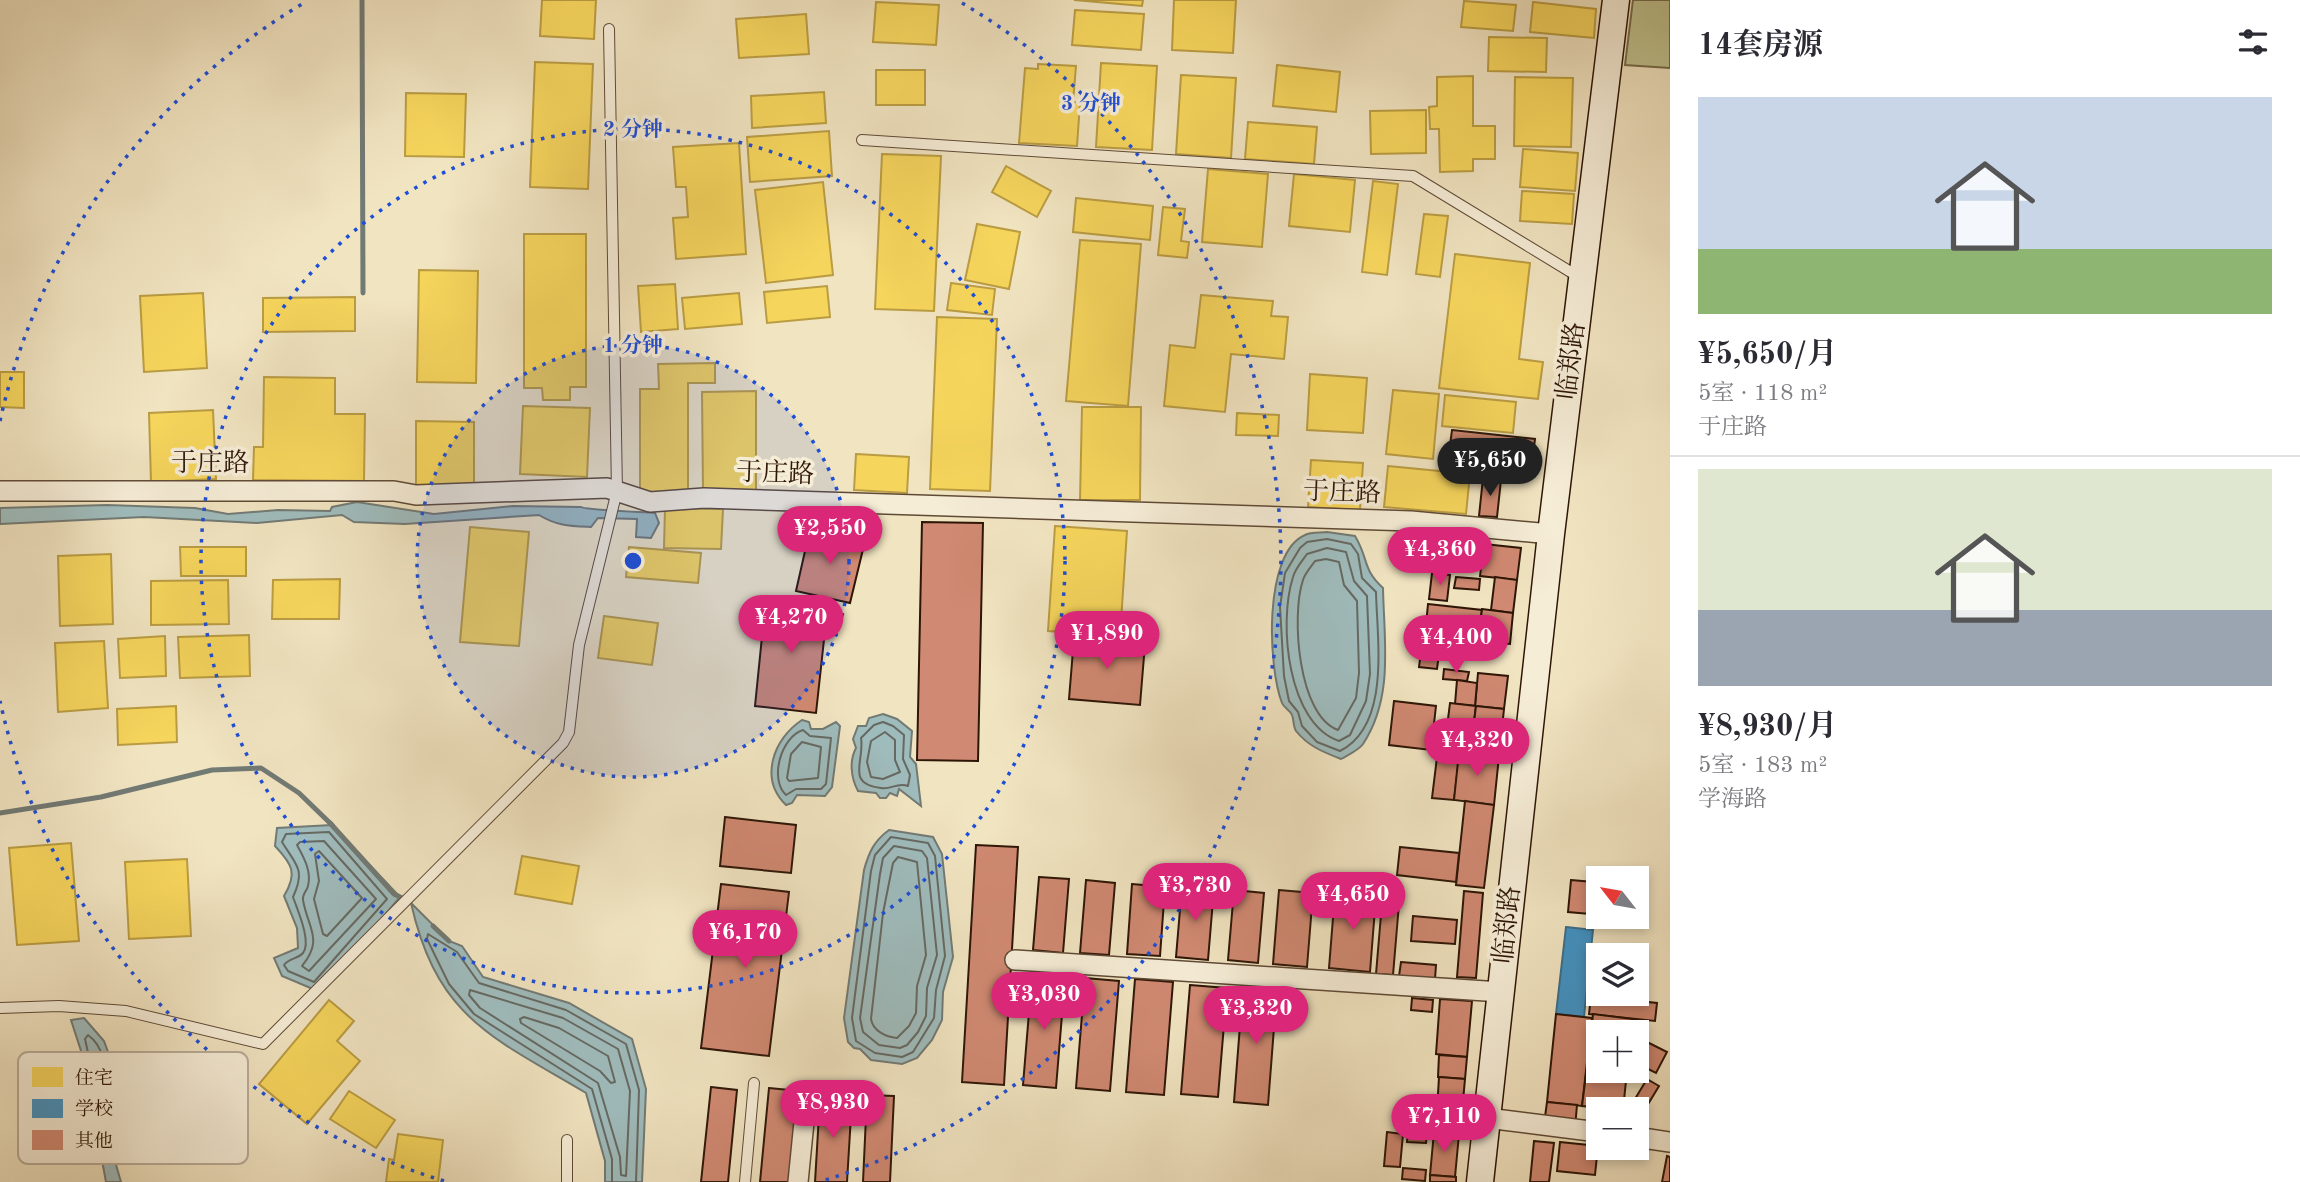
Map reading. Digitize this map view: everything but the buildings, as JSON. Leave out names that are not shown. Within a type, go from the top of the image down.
[{"type":"main road","name":"临郑路","points":[[1480,1182],[1550,534],[1616,0]]},
{"type":"street","name":"于庄路","points":[[0,491],[394,491],[416,495],[607,488],[650,502],[704,498],[1384,520],[1550,534]]},
{"type":"street","points":[[1015,960],[1501,992]]},
{"type":"street","points":[[798,1182],[807,1092]]},
{"type":"street","points":[[1487,1118],[1586,1130]]},
{"type":"street","points":[[1649,1139],[1670,1142]]},
{"type":"lane","points":[[0,1008],[59,1006],[125,1011],[263,1044],[545,761],[569,732],[579,645],[617,491],[609,29]]},
{"type":"lane","points":[[862,140],[1413,176],[1582,279]]},
{"type":"lane","points":[[745,1182],[754,1083]]},
{"type":"lane","points":[[567,1140],[567,1182]]},
{"type":"green space","points":[[1633,0],[1670,0],[1670,68],[1625,65]]},
{"type":"water","points":[[357,502],[434,514],[513,506],[581,507],[655,513],[659,523],[651,538],[636,537],[637,519],[598,518],[591,527],[570,526],[539,515],[405,524],[354,522],[342,515],[257,523],[144,517],[0,524],[0,508],[107,505],[195,508],[228,514],[278,510],[330,511],[332,507]]},
{"type":"water","points":[[1327,532],[1355,536],[1372,575],[1383,588],[1385,668],[1379,707],[1363,744],[1341,759],[1311,745],[1296,731],[1292,715],[1282,703],[1277,686],[1272,639],[1276,587],[1282,564],[1291,546],[1305,535]]},
{"type":"water","points":[[883,714],[897,719],[912,731],[910,757],[916,764],[921,806],[899,789],[897,796],[890,793],[886,798],[880,798],[876,793],[858,791],[852,775],[852,758],[856,748],[853,739],[858,726],[866,726],[869,718]]},
{"type":"water","points":[[802,720],[809,722],[811,729],[823,729],[836,722],[840,726],[832,787],[825,796],[797,795],[792,803],[786,805],[773,783],[773,760],[783,738]]},
{"type":"water","points":[[332,825],[400,897],[320,992],[282,976],[274,958],[298,948],[297,928],[284,896],[291,881],[291,869],[286,858],[275,846],[277,828]]},
{"type":"water","points":[[889,830],[933,837],[942,854],[953,957],[943,992],[942,1020],[932,1040],[917,1058],[902,1064],[871,1060],[860,1049],[854,1048],[848,1042],[844,1018],[864,870],[873,847]]},
{"type":"water","points":[[411,903],[449,941],[462,946],[483,977],[569,1003],[632,1039],[646,1089],[642,1182],[605,1182],[605,1161],[586,1093],[496,1039],[453,999],[436,973],[422,942]]},
{"type":"water","points":[[84,1018],[104,1041],[108,1052],[81,1052],[71,1020]]},
{"type":"water","points":[[103,1164],[116,1164],[121,1182],[106,1182]]},
{"type":"waterway","points":[[362,0],[363,293]]},
{"type":"waterway","points":[[0,813],[101,797],[212,770],[261,768],[299,793],[332,825]]},
{"type":"waterway","points":[[330,823],[394,894],[406,900]]},
{"type":"waterway","points":[[433,926],[449,941]]}]
